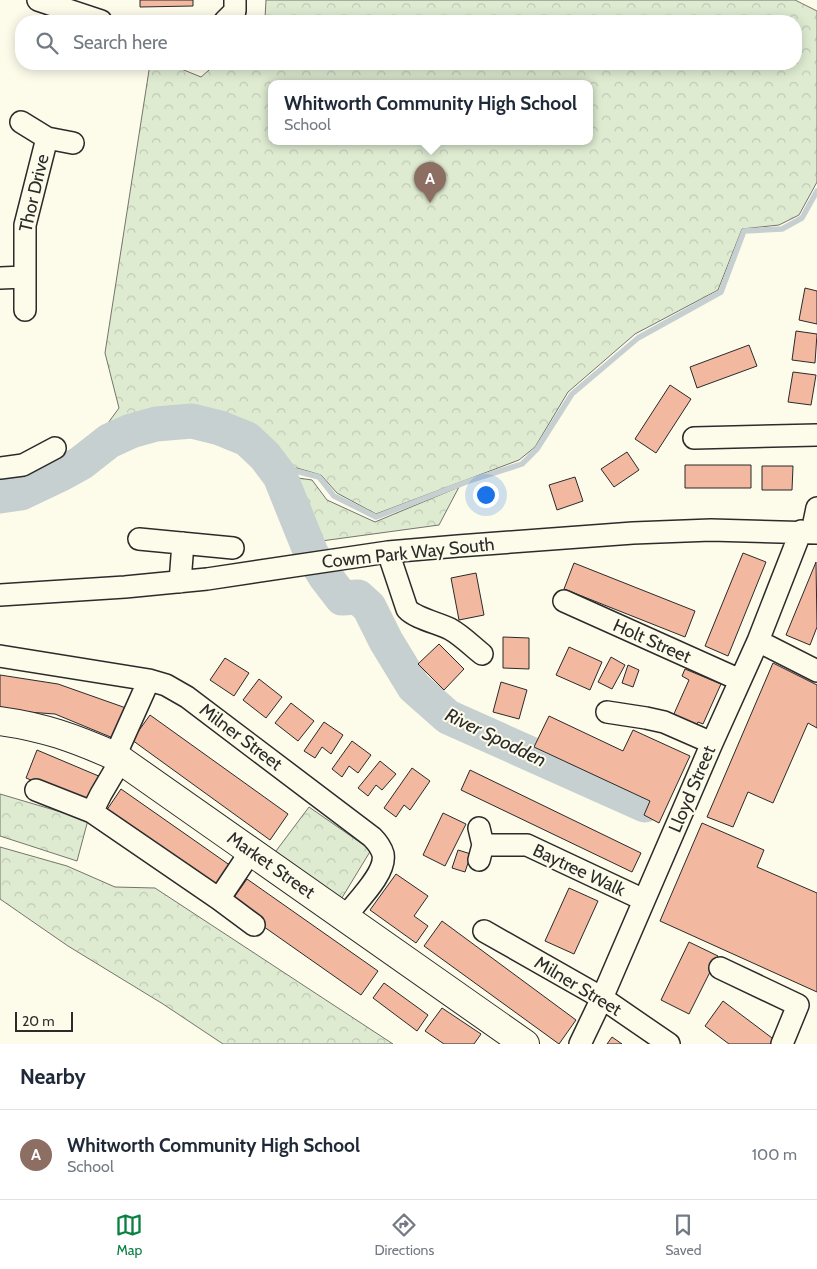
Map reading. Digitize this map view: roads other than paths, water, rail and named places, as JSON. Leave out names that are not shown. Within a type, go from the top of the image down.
[{"type":"main road","name":"Market Street","points":[[0,721],[29,725],[73,737],[118,758],[525,1044]]},
{"type":"street","points":[[38,0],[83,15]]},
{"type":"street","points":[[231,15],[235,11],[235,0]]},
{"type":"street","name":"Thor Drive","points":[[21,122],[47,138],[73,143]]},
{"type":"street","name":"Thor Drive","points":[[25,310],[24,225],[47,138]]},
{"type":"street","points":[[0,278],[24,277]]},
{"type":"street","points":[[694,438],[817,435]]},
{"type":"street","points":[[0,468],[23,465],[55,448]]},
{"type":"street","name":"Lloyd Street","points":[[580,1044],[602,998],[712,742],[810,532],[817,508]]},
{"type":"street","name":"Cowm Park Way South","points":[[0,595],[180,582],[388,552],[632,533],[711,530],[810,532]]},
{"type":"street","points":[[139,539],[233,548]]},
{"type":"street","points":[[180,582],[183,543]]},
{"type":"street","points":[[388,552],[407,609],[412,614],[452,630],[482,654]]},
{"type":"street","name":"Holt Street","points":[[564,601],[740,680]]},
{"type":"street","points":[[758,642],[817,670]]},
{"type":"street","name":"Milner Street","points":[[0,656],[149,680],[166,684],[187,697],[380,845],[383,854],[383,864],[379,873],[345,917]]},
{"type":"street","points":[[92,812],[118,758],[149,680]]},
{"type":"street","points":[[607,712],[664,722],[712,742]]},
{"type":"street","points":[[36,790],[92,812],[254,925]]},
{"type":"street","name":"Baytree Walk","points":[[480,844],[527,845],[644,900]]},
{"type":"street","points":[[219,899],[251,851]]},
{"type":"street","name":"Milner Street","points":[[484,930],[602,998],[670,1044]]},
{"type":"street","points":[[720,968],[798,1005],[782,1044]]},
{"type":"waterway","points":[[280,476],[296,471],[319,477],[334,496],[376,517],[469,481],[522,464],[537,449],[572,394],[638,338],[721,292],[744,231],[782,229],[802,218],[817,191]]},
{"type":"waterway","name":"River Spodden","points":[[0,496],[21,493],[81,463],[109,441],[131,431],[156,424],[192,421],[220,428],[247,439],[265,456],[280,476],[311,553],[325,576],[342,598],[358,597],[369,607],[386,641],[414,687],[448,717],[645,805]]},
{"type":"place","name":"Whitworth Community High School","points":[[430,203]]}]
